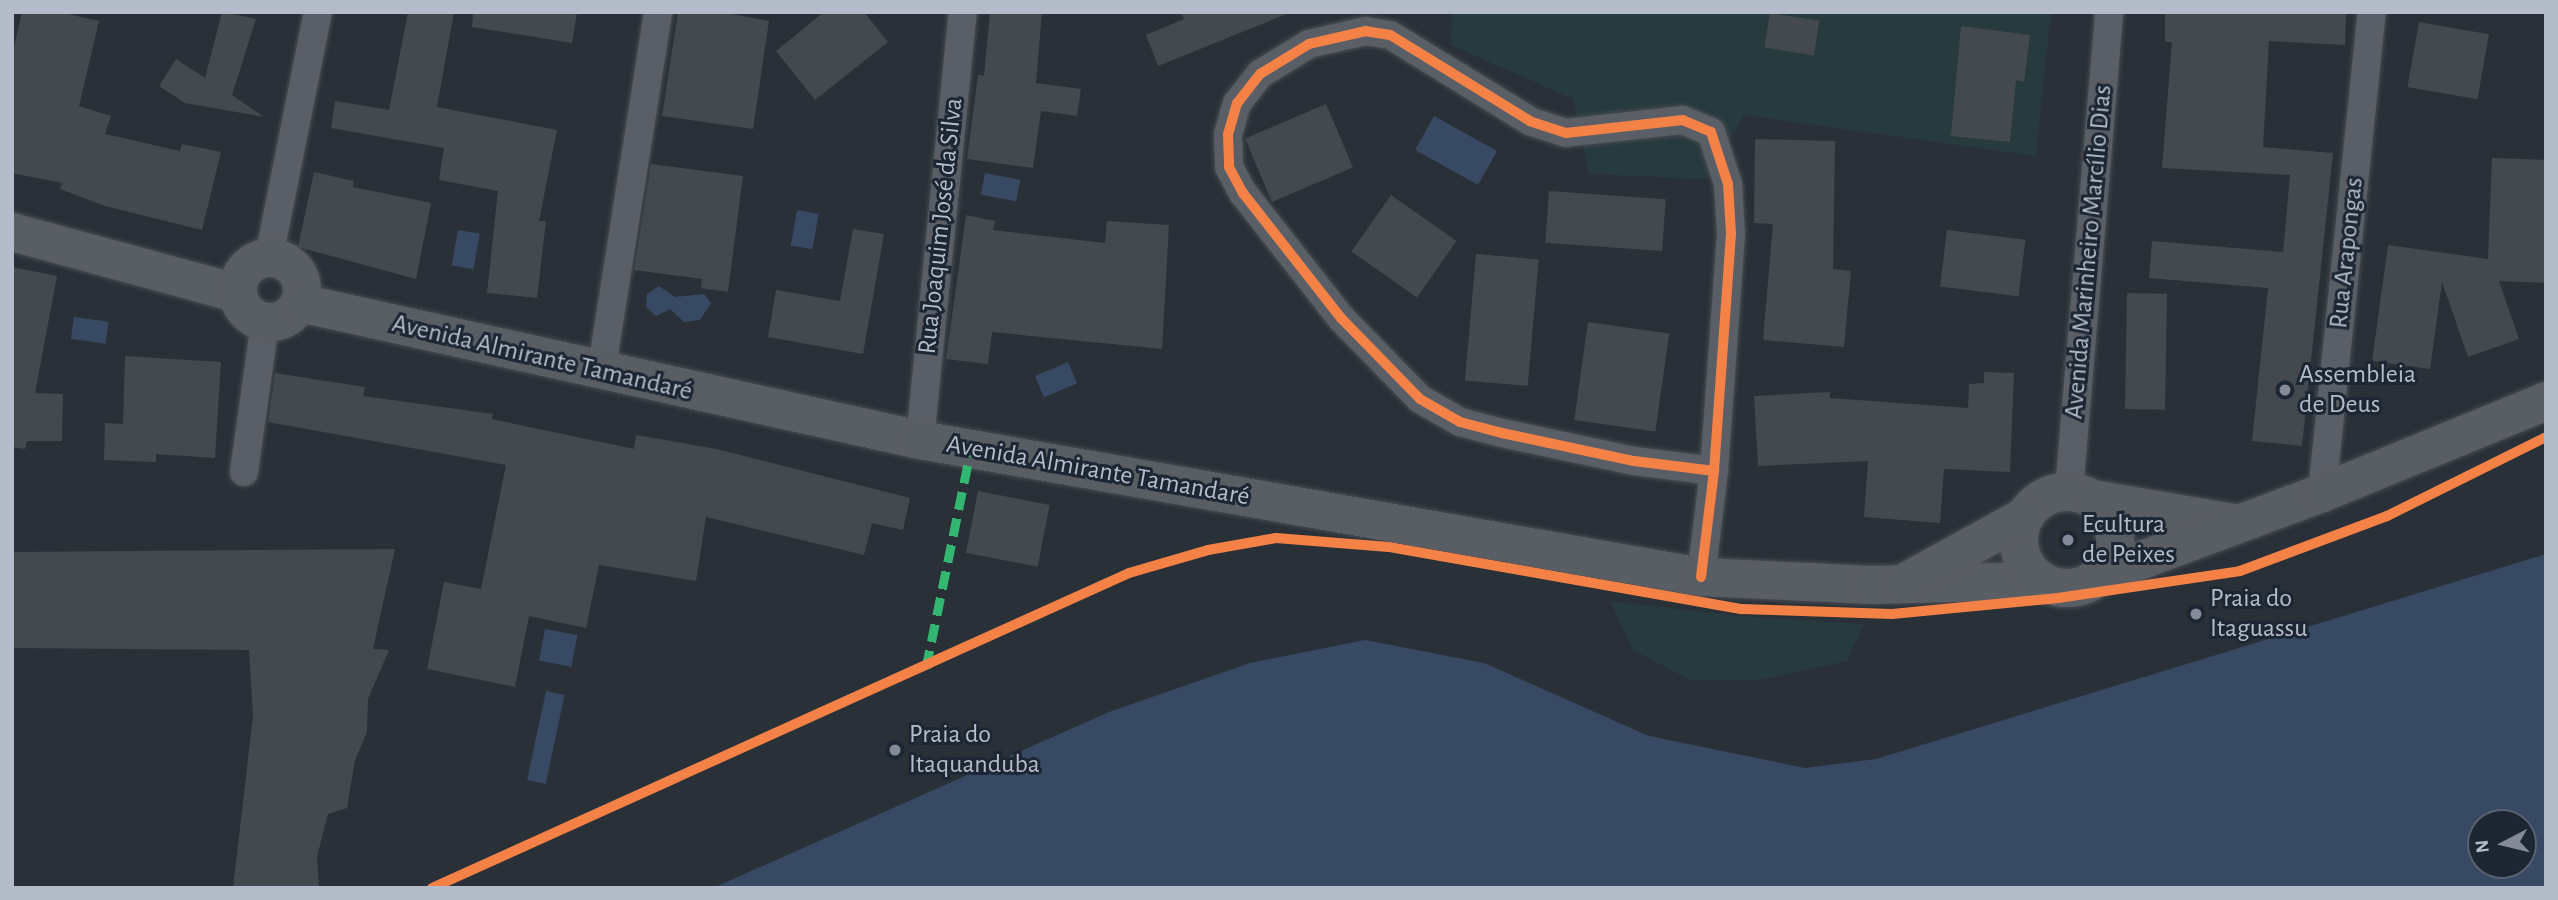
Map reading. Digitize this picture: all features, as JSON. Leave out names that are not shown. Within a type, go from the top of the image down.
[{"type":"main road","points":[[12,232],[237,293]]},
{"type":"main road","points":[[270,257],[297,272],[300,303],[286,319],[265,322],[246,312],[237,293],[242,272],[270,257]]},
{"type":"main road","name":"Avenida Almirante Tamandaré","points":[[300,303],[601,373],[920,440],[1701,577],[1904,583],[2041,581],[2067,588],[2235,523],[2322,493],[2546,401]]},
{"type":"main road","points":[[1904,583],[2024,517],[2043,498],[2081,495],[2108,514],[2115,536],[2112,557],[2099,576]]},
{"type":"main road","name":"Avenida Almirante Tamandaré","points":[[2081,495],[2235,523]]},
{"type":"main road","points":[[2024,517],[2020,552],[2041,581]]},
{"type":"street","points":[[270,257],[318,12]]},
{"type":"street","points":[[601,373],[658,12]]},
{"type":"street","name":"Rua Joaquim José da Silva","points":[[920,440],[963,12]]},
{"type":"street","name":"Avenida Marinheiro Marcílio Dias","points":[[2081,495],[2109,12]]},
{"type":"street","name":"Rua Arapongas","points":[[2322,493],[2372,12]]},
{"type":"street","points":[[1701,577],[1714,471],[1731,234],[1728,184],[1711,132],[1683,120],[1566,133],[1530,121],[1390,36],[1366,31],[1309,44],[1260,74],[1237,103],[1228,134],[1230,167],[1243,193],[1341,317],[1420,398],[1460,422],[1502,433],[1634,461],[1714,471]]},
{"type":"street","points":[[244,472],[265,322]]},
{"type":"green space","points":[[1452,12],[2051,12],[2036,156],[1744,115],[1706,179],[1589,174],[1573,99],[1451,45]]},
{"type":"green space","points":[[1610,601],[1729,615],[1864,624],[1847,661],[1759,680],[1690,680],[1633,650]]},
{"type":"water","points":[[1434,116],[1497,151],[1478,185],[1415,150]]},
{"type":"water","points":[[985,173],[1020,180],[1016,201],[981,195]]},
{"type":"water","points":[[797,210],[819,214],[812,249],[791,245]]},
{"type":"water","points":[[458,230],[480,234],[473,269],[452,265]]},
{"type":"water","points":[[659,286],[675,297],[704,294],[711,303],[700,320],[684,322],[670,309],[656,316],[646,307],[647,294]]},
{"type":"water","points":[[74,317],[109,322],[106,344],[71,339]]},
{"type":"water","points":[[1068,362],[1077,383],[1044,397],[1035,376]]},
{"type":"water","points":[[2546,554],[2546,888],[713,888],[1109,712],[1250,663],[1365,640],[1484,663],[1649,736],[1805,768],[1876,759]]},
{"type":"water","points":[[545,629],[577,635],[571,667],[539,660]]},
{"type":"water","points":[[546,691],[565,695],[546,784],[527,780]]},
{"type":"building","points":[[22,12],[59,12],[99,21],[79,106],[111,116],[105,134],[180,151],[182,144],[221,152],[202,230],[105,206],[60,189],[62,183],[12,173],[12,56]]},
{"type":"building","points":[[222,12],[256,19],[232,95],[264,117],[185,103],[159,86],[176,59],[205,78]]},
{"type":"building","points":[[408,12],[454,12],[437,107],[557,130],[539,221],[546,221],[537,298],[487,293],[498,191],[439,180],[444,148],[331,128],[335,101],[389,110]]},
{"type":"building","points":[[473,12],[577,12],[572,43],[472,27]]},
{"type":"building","points":[[678,12],[720,12],[769,21],[753,129],[662,116]]},
{"type":"building","points":[[824,12],[864,12],[888,42],[815,100],[776,51]]},
{"type":"building","points":[[990,12],[1042,12],[1036,83],[1081,89],[1077,116],[1041,111],[1033,168],[967,159],[978,75],[984,76]]},
{"type":"building","points":[[1181,12],[1289,13],[1158,66],[1146,35],[1184,19]]},
{"type":"building","points":[[2165,12],[2346,12],[2345,45],[2269,41],[2263,147],[2333,153],[2302,446],[2252,441],[2268,288],[2149,278],[2152,241],[2283,252],[2290,175],[2162,168],[2172,42],[2165,42]]},
{"type":"building","points":[[1770,13],[1819,21],[1814,55],[1765,48]]},
{"type":"building","points":[[2419,22],[2489,34],[2477,99],[2408,87]]},
{"type":"building","points":[[1961,26],[2030,35],[2024,82],[2016,80],[2010,142],[1951,136]]},
{"type":"building","points":[[1326,104],[1353,168],[1272,202],[1245,138]]},
{"type":"building","points":[[1755,139],[1835,141],[1833,269],[1851,271],[1844,347],[1763,340],[1773,224],[1754,223]]},
{"type":"building","points":[[2492,158],[2546,160],[2546,283],[2499,281],[2519,339],[2468,357],[2442,282],[2430,369],[2372,361],[2388,245],[2488,259]]},
{"type":"building","points":[[651,164],[743,176],[728,292],[701,288],[702,279],[634,270]]},
{"type":"building","points":[[314,172],[354,181],[353,187],[431,203],[416,279],[298,247]]},
{"type":"building","points":[[1549,191],[1666,199],[1662,251],[1545,243]]},
{"type":"building","points":[[1391,195],[1457,241],[1417,297],[1351,252]]},
{"type":"building","points":[[966,215],[995,221],[993,230],[1105,243],[1107,221],[1169,225],[1162,349],[992,332],[988,364],[946,359]]},
{"type":"building","points":[[853,229],[884,234],[863,354],[768,337],[776,290],[840,301]]},
{"type":"building","points":[[1947,230],[2025,240],[2018,296],[1940,287]]},
{"type":"building","points":[[1476,254],[1539,259],[1528,386],[1465,381]]},
{"type":"building","points":[[12,267],[57,276],[35,393],[63,394],[62,441],[27,441],[25,449],[12,447]]},
{"type":"building","points":[[2127,293],[2167,294],[2165,410],[2125,409]]},
{"type":"building","points":[[1588,322],[1669,333],[1655,431],[1574,420]]},
{"type":"building","points":[[125,356],[221,362],[215,458],[156,454],[156,462],[104,460],[105,423],[123,424]]},
{"type":"building","points":[[1984,372],[2014,373],[2010,472],[1944,469],[1940,523],[1864,517],[1868,461],[1758,466],[1754,396],[1830,392],[1830,398],[1968,408],[1969,384],[1984,383]]},
{"type":"building","points":[[275,373],[365,387],[363,396],[493,414],[492,419],[634,449],[636,435],[717,449],[910,498],[903,530],[872,523],[864,555],[706,517],[696,581],[599,565],[586,628],[529,616],[515,687],[427,669],[444,582],[481,589],[506,465],[268,422]]},
{"type":"building","points":[[978,491],[1050,505],[1038,567],[966,553]]},
{"type":"building","points":[[395,549],[373,649],[389,650],[368,699],[367,732],[355,760],[347,808],[328,814],[317,857],[319,888],[233,888],[253,716],[249,650],[12,648],[12,552]]},
{"type":"marked path","points":[[926,668],[971,449]]},
{"type":"cycle path","points":[[1701,577],[1714,471],[1731,234],[1728,184],[1711,132],[1683,120],[1566,133],[1530,121],[1390,35],[1366,31],[1309,44],[1260,74],[1237,103],[1228,134],[1229,167],[1243,193],[1341,318],[1420,399],[1460,422],[1502,433],[1634,461],[1714,471]]},
{"type":"cycle path","points":[[432,888],[1129,573],[1208,550],[1276,538],[1389,547],[1742,609],[1892,614],[2058,598],[2240,571],[2387,516],[2546,437]]},
{"type":"place","name":"Assembleia de Deus","points":[[2285,390]]},
{"type":"place","name":"Ecultura de Peixes","points":[[2068,540]]},
{"type":"place","name":"Praia do Itaguassu","points":[[2196,614]]},
{"type":"place","name":"Praia do Itaquanduba","points":[[895,750]]}]
